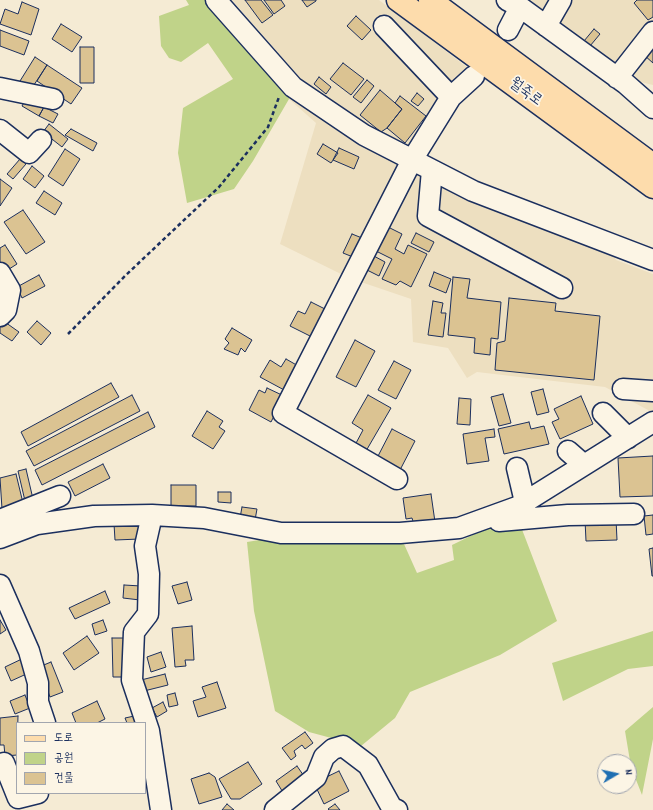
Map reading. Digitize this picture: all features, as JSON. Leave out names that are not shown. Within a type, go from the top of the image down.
[{"type":"main road","name":"월죽로","points":[[398,0],[653,187]]},
{"type":"main road","name":"월죽로","points":[[430,0],[653,165]]},
{"type":"street","points":[[216,0],[293,87],[364,135],[473,191],[653,260]]},
{"type":"street","points":[[546,26],[561,0]]},
{"type":"street","points":[[508,30],[513,4],[546,26],[617,78],[653,108]]},
{"type":"street","points":[[384,26],[451,98]]},
{"type":"street","points":[[617,78],[653,32]]},
{"type":"street","points":[[397,479],[283,413],[412,160],[451,98],[474,76]]},
{"type":"street","points":[[0,88],[53,99]]},
{"type":"street","points":[[0,130],[29,153],[41,140]]},
{"type":"street","points":[[432,170],[428,216],[562,288]]},
{"type":"street","points":[[0,273],[10,290],[6,310],[0,316]]},
{"type":"street","points":[[623,389],[653,391]]},
{"type":"street","points":[[603,413],[628,438]]},
{"type":"street","points":[[0,538],[37,524],[94,516],[152,515],[204,518],[281,532],[400,533],[459,528],[517,507],[653,422]]},
{"type":"street","points":[[568,450],[584,465]]},
{"type":"street","points":[[517,468],[524,502]]},
{"type":"street","points":[[0,520],[60,496]]},
{"type":"street","points":[[473,523],[568,515],[634,514]]},
{"type":"street","points":[[152,515],[145,546],[149,574],[148,614],[134,632],[132,680],[150,731],[150,766],[161,810]]},
{"type":"street","points":[[0,586],[29,651],[38,683],[38,702],[45,722]]},
{"type":"street","points":[[275,810],[316,777],[324,756],[333,749],[343,746],[368,765],[392,808],[398,810]]},
{"type":"street","points":[[4,763],[16,793]]},
{"type":"street","points":[[16,794],[18,798],[34,794]]},
{"type":"path","points":[[68,334],[126,275],[219,187],[268,127],[286,79]]},
{"type":"shaded area","points":[[232,0],[379,0],[468,68],[400,163],[343,275],[280,244],[316,123],[289,99],[296,73]]},
{"type":"shaded area","points":[[511,0],[653,0],[653,85],[632,80]]},
{"type":"shaded area","points":[[413,166],[613,253],[616,260],[653,274],[653,415],[648,410],[605,387],[477,372],[467,378],[448,348],[413,342],[411,299],[358,281]]},
{"type":"green space","points":[[186,0],[208,0],[290,93],[289,99],[253,161],[234,189],[187,203],[178,153],[183,108],[233,79],[208,43],[181,62],[169,58],[161,46],[159,16],[189,5]]},
{"type":"green space","points":[[518,519],[557,621],[500,655],[410,692],[395,718],[361,746],[309,732],[275,711],[254,611],[247,542],[272,538],[360,544],[404,544],[417,573],[454,560],[452,545],[481,531]]},
{"type":"green space","points":[[653,631],[653,666],[628,669],[563,701],[552,663]]},
{"type":"green space","points":[[653,707],[653,739],[642,795],[637,782],[637,754],[629,754],[625,731]]},
{"type":"building","points":[[245,0],[261,0],[273,15],[262,23]]},
{"type":"building","points":[[264,0],[281,0],[285,6],[274,14]]},
{"type":"building","points":[[302,0],[316,0],[316,1],[307,7]]},
{"type":"building","points":[[637,0],[653,0],[653,17],[648,20],[634,3]]},
{"type":"building","points":[[22,2],[39,9],[31,35],[0,24],[5,9],[18,14]]},
{"type":"building","points":[[356,16],[371,30],[362,40],[347,26]]},
{"type":"building","points":[[61,24],[82,37],[72,52],[52,39]]},
{"type":"building","points":[[594,29],[600,34],[590,46],[584,41]]},
{"type":"building","points":[[0,30],[29,41],[24,55],[0,46]]},
{"type":"building","points":[[653,46],[653,63],[644,55]]},
{"type":"building","points":[[80,47],[94,47],[94,83],[80,83]]},
{"type":"building","points":[[35,57],[47,65],[32,88],[20,81]]},
{"type":"building","points":[[343,63],[364,79],[351,95],[330,79]]},
{"type":"building","points":[[47,65],[82,88],[71,104],[37,81]]},
{"type":"building","points":[[319,77],[331,87],[326,94],[314,84]]},
{"type":"building","points":[[367,80],[374,86],[361,103],[353,97]]},
{"type":"building","points":[[380,90],[402,109],[387,128],[381,132],[360,115]]},
{"type":"building","points":[[417,93],[424,99],[418,106],[411,101]]},
{"type":"building","points":[[400,96],[426,116],[405,143],[387,128],[402,109],[395,103]]},
{"type":"building","points":[[27,97],[44,107],[39,116],[22,106]]},
{"type":"building","points":[[44,107],[58,114],[53,123],[39,116]]},
{"type":"building","points":[[49,124],[68,139],[62,147],[43,132]]},
{"type":"building","points":[[71,129],[97,143],[93,151],[65,135]]},
{"type":"building","points":[[323,144],[338,153],[331,163],[317,154]]},
{"type":"building","points":[[339,148],[359,157],[354,169],[333,160]]},
{"type":"building","points":[[65,149],[80,159],[63,186],[48,176]]},
{"type":"building","points":[[20,159],[26,164],[13,179],[7,174]]},
{"type":"building","points":[[32,166],[44,176],[35,188],[23,179]]},
{"type":"building","points":[[0,179],[12,188],[0,206]]},
{"type":"building","points":[[44,191],[62,203],[55,215],[36,203]]},
{"type":"building","points":[[23,210],[45,242],[26,254],[4,222]]},
{"type":"building","points":[[388,227],[402,234],[395,249],[404,254],[408,245],[427,254],[411,287],[400,281],[396,285],[382,279],[392,259],[376,251]]},
{"type":"building","points":[[416,233],[434,242],[429,252],[411,243]]},
{"type":"building","points":[[352,234],[362,238],[353,257],[343,253]]},
{"type":"building","points":[[5,245],[17,264],[6,271],[0,262],[0,248]]},
{"type":"building","points":[[372,255],[385,262],[379,276],[365,269]]},
{"type":"building","points":[[434,272],[451,279],[446,293],[429,286]]},
{"type":"building","points":[[39,275],[45,286],[22,298],[17,287]]},
{"type":"building","points":[[453,277],[470,279],[467,298],[501,302],[498,339],[491,338],[490,355],[474,353],[475,338],[448,335]]},
{"type":"building","points":[[509,298],[556,303],[555,311],[600,316],[594,380],[495,370],[497,343],[505,341]]},
{"type":"building","points":[[433,301],[443,303],[441,313],[446,313],[443,337],[428,335]]},
{"type":"building","points":[[311,302],[329,311],[316,339],[290,326],[298,311],[305,314]]},
{"type":"building","points":[[2,320],[19,332],[12,341],[0,333],[0,323]]},
{"type":"building","points":[[37,321],[51,333],[41,345],[27,332]]},
{"type":"building","points":[[232,328],[252,340],[245,352],[241,348],[238,355],[224,349],[229,343],[225,339]]},
{"type":"building","points":[[355,340],[375,351],[356,387],[336,377]]},
{"type":"building","points":[[286,359],[300,367],[286,391],[260,377],[270,360],[281,367]]},
{"type":"building","points":[[394,361],[411,370],[396,399],[378,390]]},
{"type":"building","points":[[111,383],[119,397],[28,446],[21,432]]},
{"type":"building","points":[[267,388],[284,396],[271,422],[249,410],[259,390],[265,393]]},
{"type":"building","points":[[543,389],[549,412],[537,415],[531,392]]},
{"type":"building","points":[[503,394],[511,423],[499,426],[491,397]]},
{"type":"building","points":[[132,395],[140,411],[34,466],[26,451]]},
{"type":"building","points":[[368,395],[391,408],[366,451],[355,445],[363,430],[352,423]]},
{"type":"building","points":[[581,396],[593,424],[560,439],[552,422],[559,419],[554,409]]},
{"type":"building","points":[[459,398],[471,399],[470,425],[457,424]]},
{"type":"building","points":[[207,411],[223,421],[219,427],[225,431],[213,449],[192,436]]},
{"type":"building","points":[[148,412],[155,427],[42,485],[35,470]]},
{"type":"building","points":[[529,422],[531,429],[544,426],[549,444],[504,454],[498,429]]},
{"type":"building","points":[[392,429],[415,441],[400,470],[377,458]]},
{"type":"building","points":[[494,429],[495,437],[485,438],[489,461],[467,464],[463,434]]},
{"type":"building","points":[[653,456],[653,496],[620,497],[618,458]]},
{"type":"building","points":[[103,464],[110,478],[75,496],[68,482]]},
{"type":"building","points":[[26,469],[33,499],[25,501],[18,471]]},
{"type":"building","points":[[16,474],[23,503],[2,509],[0,478]]},
{"type":"building","points":[[171,485],[196,485],[196,506],[171,506]]},
{"type":"building","points":[[218,492],[231,492],[231,503],[218,502]]},
{"type":"building","points":[[431,494],[435,522],[414,525],[412,518],[406,519],[403,498]]},
{"type":"building","points":[[242,507],[257,509],[255,520],[240,518]]},
{"type":"building","points":[[653,515],[653,534],[646,535],[644,516]]},
{"type":"building","points":[[616,519],[617,540],[586,541],[585,520]]},
{"type":"building","points":[[140,523],[140,539],[115,540],[114,524]]},
{"type":"building","points":[[653,548],[653,576],[652,576],[649,549]]},
{"type":"building","points":[[187,582],[192,600],[178,604],[172,586]]},
{"type":"building","points":[[124,585],[141,586],[140,600],[123,598]]},
{"type":"building","points":[[105,591],[110,603],[75,619],[69,608]]},
{"type":"building","points":[[0,620],[6,630],[0,634]]},
{"type":"building","points":[[103,620],[107,631],[95,635],[92,624]]},
{"type":"building","points":[[192,626],[194,660],[185,660],[186,666],[175,667],[172,628]]},
{"type":"building","points":[[87,636],[99,653],[74,670],[63,653]]},
{"type":"building","points":[[112,638],[126,638],[127,677],[113,677]]},
{"type":"building","points":[[161,652],[166,667],[151,672],[147,657]]},
{"type":"building","points":[[26,657],[33,671],[11,681],[5,667]]},
{"type":"building","points":[[51,662],[63,692],[50,697],[39,667]]},
{"type":"building","points":[[165,674],[168,685],[144,691],[141,680]]},
{"type":"building","points":[[217,682],[226,708],[198,717],[193,701],[206,697],[202,687]]},
{"type":"building","points":[[175,693],[178,705],[169,707],[167,695]]},
{"type":"building","points":[[25,695],[30,708],[15,714],[10,701]]},
{"type":"building","points":[[97,701],[105,719],[99,722],[76,722],[72,713]]},
{"type":"building","points":[[163,702],[167,711],[157,717],[152,708]]},
{"type":"building","points":[[139,715],[141,722],[127,722],[125,718]]},
{"type":"building","points":[[18,716],[18,722],[16,722],[16,755],[5,756],[4,745],[0,745],[0,718]]},
{"type":"building","points":[[305,732],[313,743],[305,749],[302,745],[294,751],[296,756],[291,760],[282,748]]},
{"type":"building","points":[[248,762],[262,784],[240,799],[231,799],[219,779]]},
{"type":"building","points":[[297,766],[306,779],[284,794],[276,781]]},
{"type":"building","points":[[339,771],[349,791],[324,804],[314,783]]},
{"type":"building","points":[[209,773],[215,777],[222,797],[199,804],[191,779]]},
{"type":"building","points":[[227,804],[234,810],[222,810]]},
{"type":"building","points":[[335,804],[340,810],[328,809]]}]
